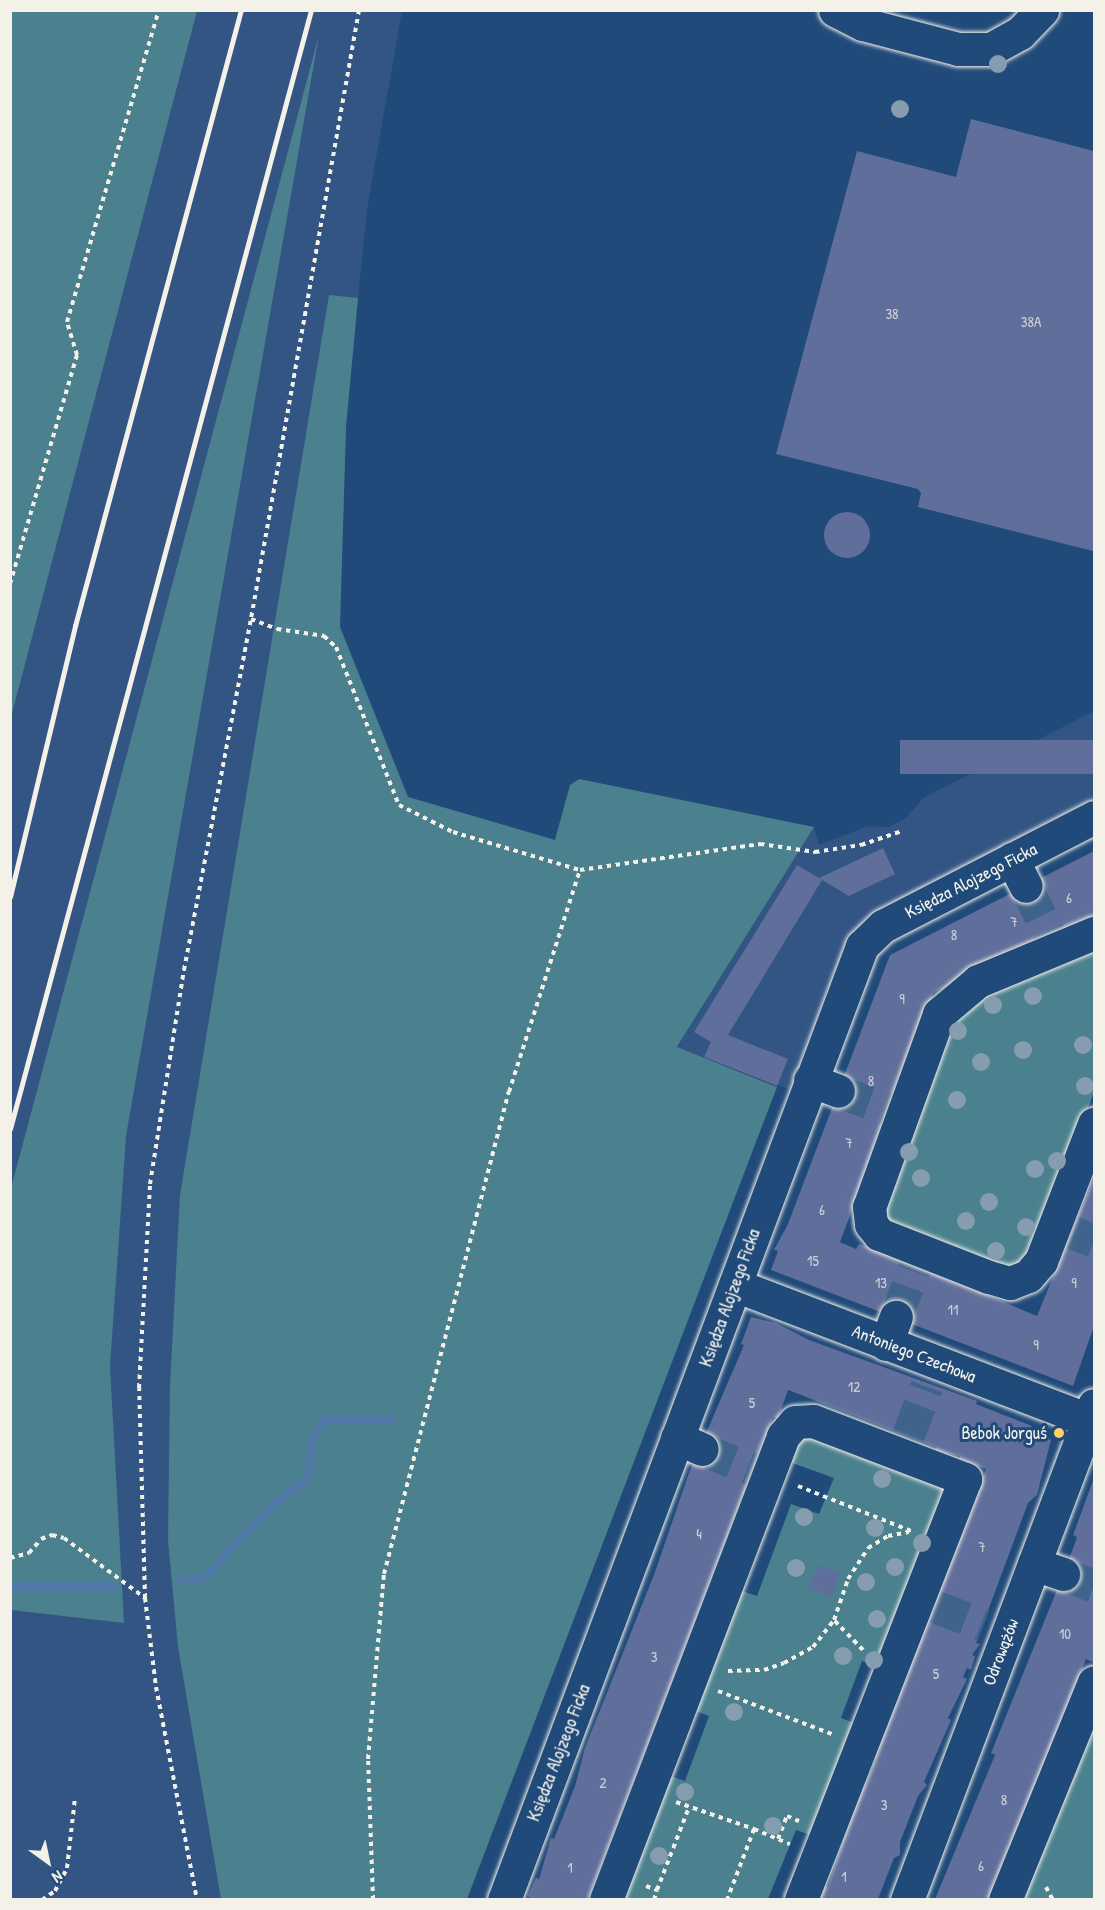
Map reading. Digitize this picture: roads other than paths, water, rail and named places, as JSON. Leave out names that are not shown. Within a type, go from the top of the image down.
[{"type":"street","points":[[835,10],[863,24],[958,50],[991,49],[1020,33],[1042,10]]},
{"type":"street","name":"Księdza Alojzego Ficka","points":[[504,1899],[690,1444],[735,1285],[824,1086],[862,946],[872,934],[1019,873],[1095,817]]},
{"type":"street","points":[[1095,933],[1053,942],[978,981],[939,1014],[895,1112],[869,1207],[871,1224],[879,1234],[918,1259],[1010,1283],[1028,1276],[1064,1229],[1095,1124]]},
{"type":"street","name":"Antoniego Czechowa","points":[[735,1285],[891,1330],[931,1374],[1093,1416]]},
{"type":"street","name":"Odrowążów","points":[[907,1899],[995,1629],[1048,1569],[1093,1416]]},
{"type":"street","points":[[611,1887],[647,1791],[709,1685],[761,1472],[783,1436],[795,1422],[813,1421],[905,1445],[965,1479],[926,1603],[801,1899]]},
{"type":"street","points":[[1005,1899],[1095,1682]]},
{"type":"waterway","points":[[180,1580],[204,1577],[277,1501],[307,1478],[313,1437],[322,1420],[391,1418]]},
{"type":"waterway","points":[[10,1586],[114,1586]]},
{"type":"tunnel","points":[[1026,886],[1050,935]]},
{"type":"tunnel","points":[[838,1091],[888,1109]]},
{"type":"tunnel","points":[[1073,1232],[1094,1241]]},
{"type":"tunnel","points":[[896,1317],[915,1267]]},
{"type":"tunnel","points":[[908,1436],[927,1386]]},
{"type":"tunnel","points":[[702,1449],[754,1470]]},
{"type":"tunnel","points":[[1063,1574],[1094,1586]]},
{"type":"tunnel","points":[[935,1606],[983,1625]]},
{"type":"railway","points":[[10,897],[75,626],[241,10]]},
{"type":"railway","points":[[10,1129],[311,10]]},
{"type":"place","name":"Bebok Jorguś","points":[[1059,1433]]}]
